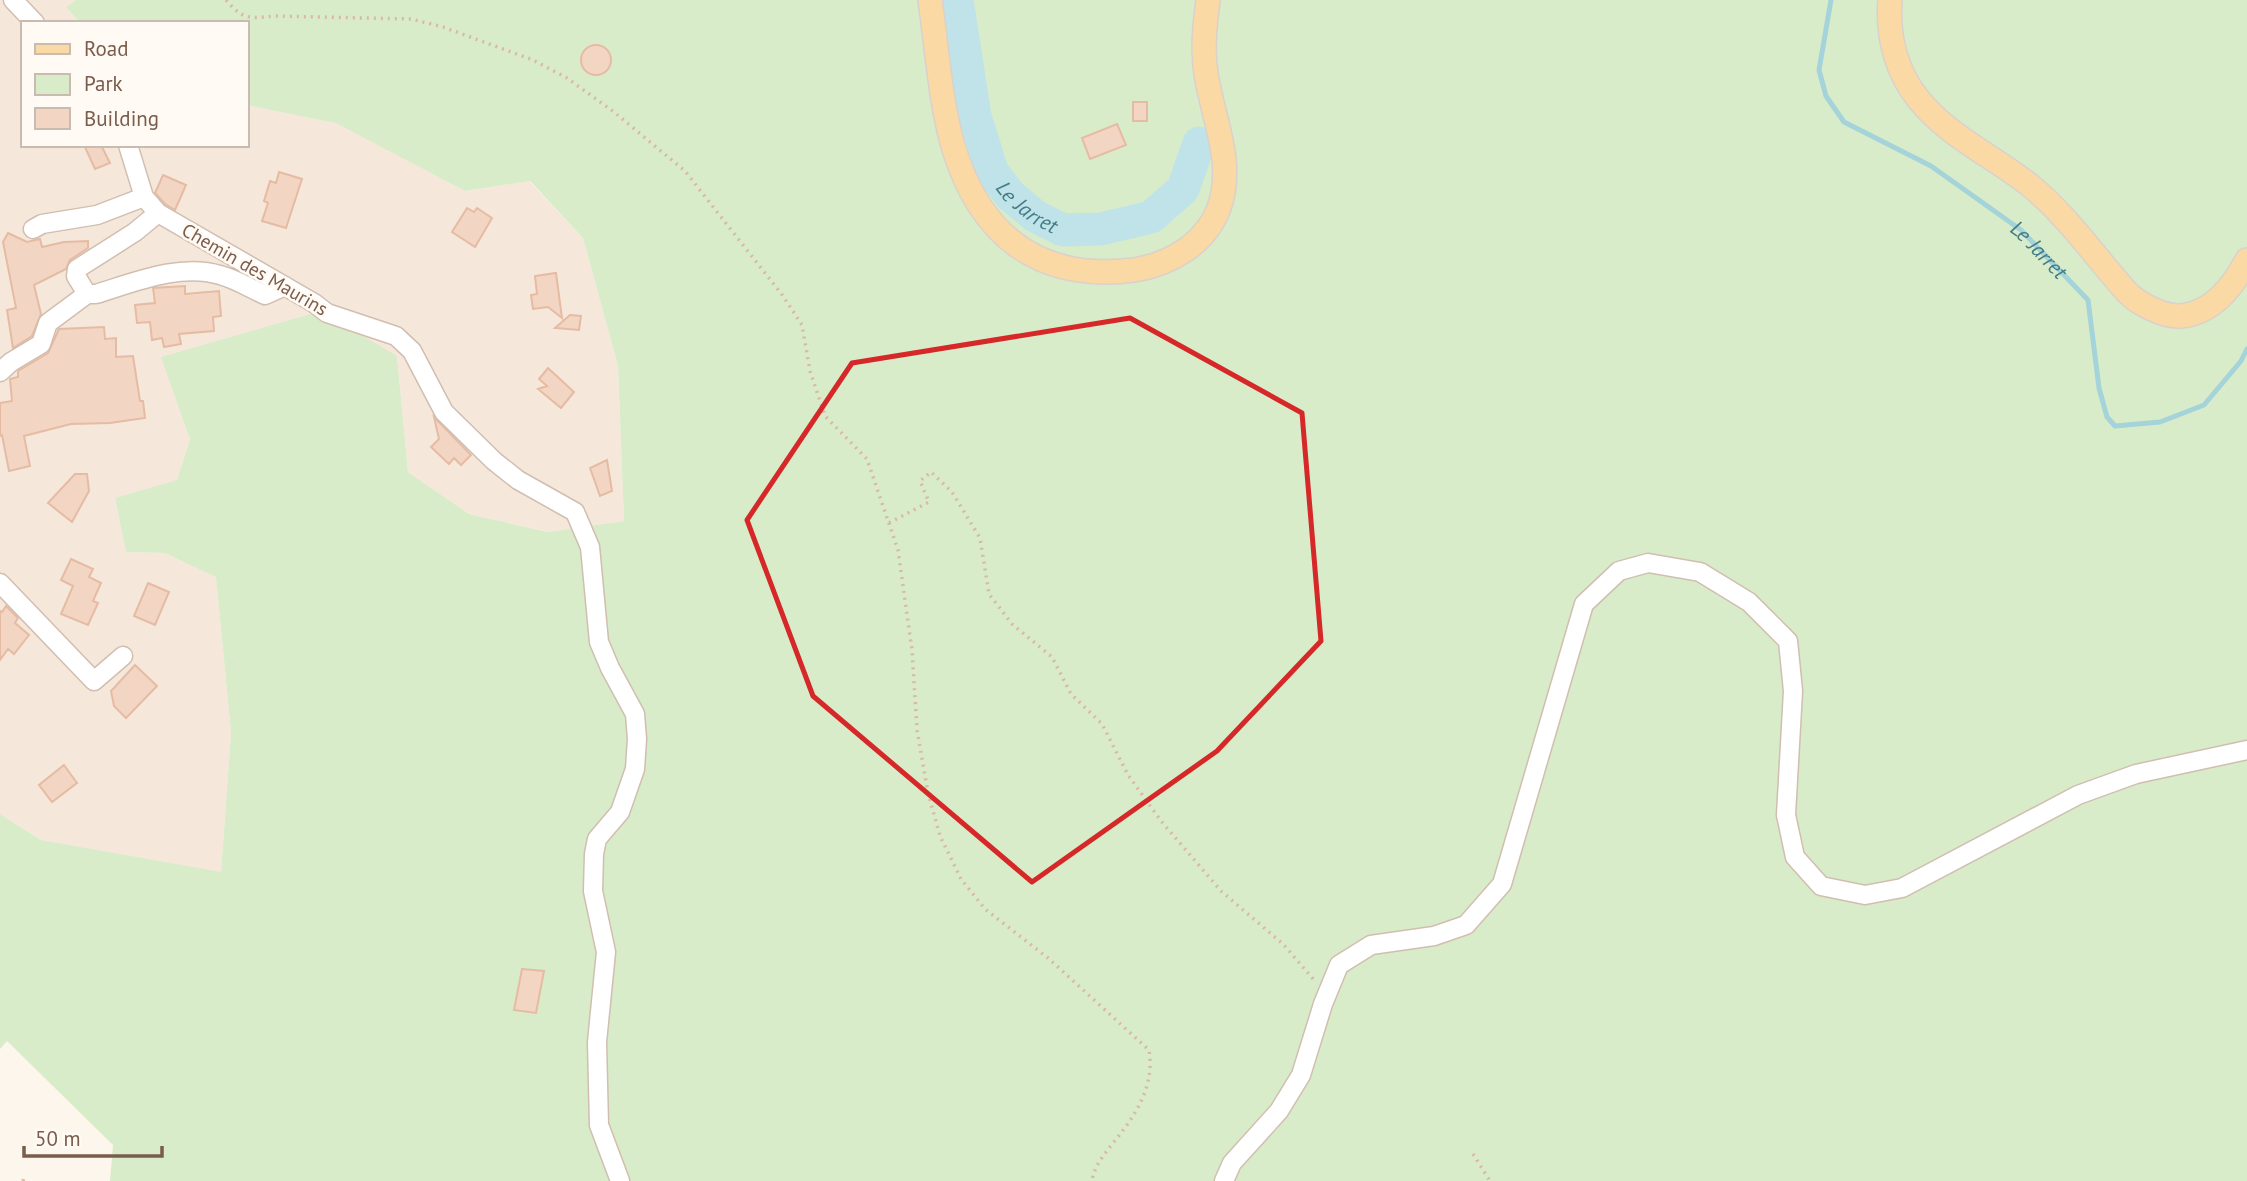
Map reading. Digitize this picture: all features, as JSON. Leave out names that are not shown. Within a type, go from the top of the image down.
[{"type":"main road","points":[[930,0],[953,145],[967,184],[986,214],[1012,243],[1042,262],[1075,271],[1117,272],[1152,267],[1181,254],[1207,233],[1219,207],[1226,176],[1222,142],[1206,73],[1203,36],[1208,0]]},
{"type":"main road","points":[[1890,0],[1891,39],[1901,71],[1919,100],[1944,124],[2031,186],[2058,210],[2126,292],[2153,309],[2180,316],[2206,309],[2228,291],[2247,260]]},
{"type":"street","points":[[13,0],[33,21]]},
{"type":"street","name":"Chemin des Maurins","points":[[129,147],[144,197],[158,213],[327,313],[396,336],[412,351],[444,412],[518,480],[575,512],[590,547],[600,642],[610,668],[635,714],[637,739],[635,769],[620,812],[597,839],[594,854],[593,891],[606,952],[597,1042],[598,1125],[620,1181]]},
{"type":"street","points":[[33,229],[42,224],[97,215],[144,197]]},
{"type":"street","points":[[87,294],[76,276],[77,270],[135,232],[158,213]]},
{"type":"street","points":[[0,372],[41,344],[48,323],[87,294],[96,294],[168,273],[200,272],[220,275],[265,295],[285,286]]},
{"type":"street","points":[[1224,1181],[1232,1163],[1279,1111],[1301,1075],[1339,965],[1371,945],[1434,936],[1466,925],[1502,884],[1584,604],[1619,570],[1648,563],[1700,572],[1749,602],[1787,641],[1793,691],[1786,815],[1795,857],[1821,886],[1865,895],[1902,887],[2078,795],[2136,774],[2247,750]]},
{"type":"street","points":[[0,583],[94,681],[123,656]]},
{"type":"path","points":[[226,0],[238,14],[257,18],[274,16],[411,19],[443,27],[520,55],[567,78],[614,112],[685,171],[783,296],[802,325],[810,371],[825,416],[867,459],[898,550],[912,650],[917,730],[928,793],[940,836],[961,879],[985,909],[1048,958],[1149,1050],[1152,1069],[1145,1095],[1130,1123],[1102,1157],[1093,1172],[1093,1181]]},
{"type":"path","points":[[889,523],[929,502],[920,481],[931,472],[952,492],[980,538],[989,594],[996,604],[1012,624],[1052,657],[1071,694],[1102,724],[1128,775],[1170,831],[1222,891],[1283,944],[1327,995]]},
{"type":"path","points":[[1473,1154],[1490,1181]]},
{"type":"highlighted area","points":[[1130,318],[1302,413],[1321,641],[1217,751],[1032,882],[813,696],[747,520],[852,363]]},
{"type":"shaded area","points":[[0,0],[76,0],[66,7],[78,21],[21,21],[21,147],[248,147],[248,105],[336,122],[465,191],[529,181],[583,238],[618,366],[624,521],[549,532],[469,514],[408,472],[397,356],[162,357],[190,441],[177,481],[115,498],[126,552],[165,553],[216,576],[231,733],[221,873],[41,840],[0,814]]},
{"type":"green space","points":[[76,0],[2247,0],[2247,1181],[110,1181],[113,1145],[7,1041],[0,1049],[0,814],[41,840],[221,872],[231,733],[216,577],[165,553],[126,552],[115,498],[177,480],[190,440],[161,357],[321,311],[397,356],[408,472],[469,514],[548,532],[624,521],[618,366],[583,238],[530,181],[465,191],[336,123],[248,105],[248,21],[78,21],[66,7]]},
{"type":"building","points":[[596,45],[602,46],[610,54],[610,66],[602,74],[596,75],[590,74],[582,66],[581,60],[582,54],[590,46]]},
{"type":"building","points":[[1133,102],[1147,102],[1147,121],[1133,121]]},
{"type":"building","points":[[1117,124],[1126,145],[1090,159],[1082,138]]},
{"type":"building","points":[[85,147],[102,147],[110,163],[95,169]]},
{"type":"building","points":[[279,172],[302,179],[286,228],[262,221],[268,203],[264,201],[270,181],[276,183]]},
{"type":"building","points":[[163,175],[186,185],[175,210],[155,193]]},
{"type":"building","points":[[467,208],[474,212],[477,208],[492,218],[475,247],[452,232]]},
{"type":"building","points":[[8,233],[27,242],[40,239],[42,247],[64,242],[88,241],[88,248],[70,260],[66,269],[34,285],[41,314],[32,336],[13,348],[7,310],[16,308],[3,242]]},
{"type":"building","points":[[556,273],[562,318],[548,307],[533,309],[531,295],[537,294],[535,276]]},
{"type":"building","points":[[185,286],[185,294],[219,291],[221,316],[213,317],[214,331],[179,334],[181,344],[164,347],[162,338],[152,340],[150,322],[137,323],[135,305],[155,303],[153,288]]},
{"type":"building","points":[[570,315],[581,316],[579,330],[555,328]]},
{"type":"building","points":[[104,327],[105,339],[116,338],[116,357],[133,356],[145,418],[110,423],[71,424],[24,436],[30,466],[9,471],[2,435],[0,436],[0,403],[12,401],[10,379],[18,377],[18,371],[48,353],[59,329]]},
{"type":"building","points":[[548,368],[574,392],[561,408],[538,389],[547,386],[539,379]]},
{"type":"building","points":[[434,417],[471,455],[461,465],[454,458],[449,464],[431,447],[439,439]]},
{"type":"building","points":[[607,460],[612,491],[600,496],[590,468]]},
{"type":"building","points":[[75,474],[87,474],[89,491],[72,522],[48,503]]},
{"type":"building","points":[[71,559],[93,569],[89,577],[101,583],[93,601],[98,603],[88,625],[61,614],[73,586],[61,580]]},
{"type":"building","points":[[148,583],[169,592],[155,625],[134,616]]},
{"type":"building","points":[[6,606],[18,618],[15,623],[29,635],[14,654],[8,649],[0,660],[0,611]]},
{"type":"building","points":[[135,665],[157,686],[126,718],[114,706],[111,691]]},
{"type":"building","points":[[64,765],[77,783],[52,802],[39,785]]},
{"type":"building","points":[[522,969],[544,971],[536,1013],[514,1010]]},
{"type":"waterway","name":"Le Jarret","points":[[957,0],[975,116],[992,171],[1010,195],[1035,216],[1063,230],[1101,229],[1151,217],[1183,189],[1199,143]]},
{"type":"waterway","name":"Le Jarret","points":[[1831,0],[1819,70],[1826,96],[1844,122],[1931,166],[2021,230],[2088,300],[2099,388],[2107,417],[2115,426],[2160,422],[2204,405],[2241,361],[2247,349]]}]
